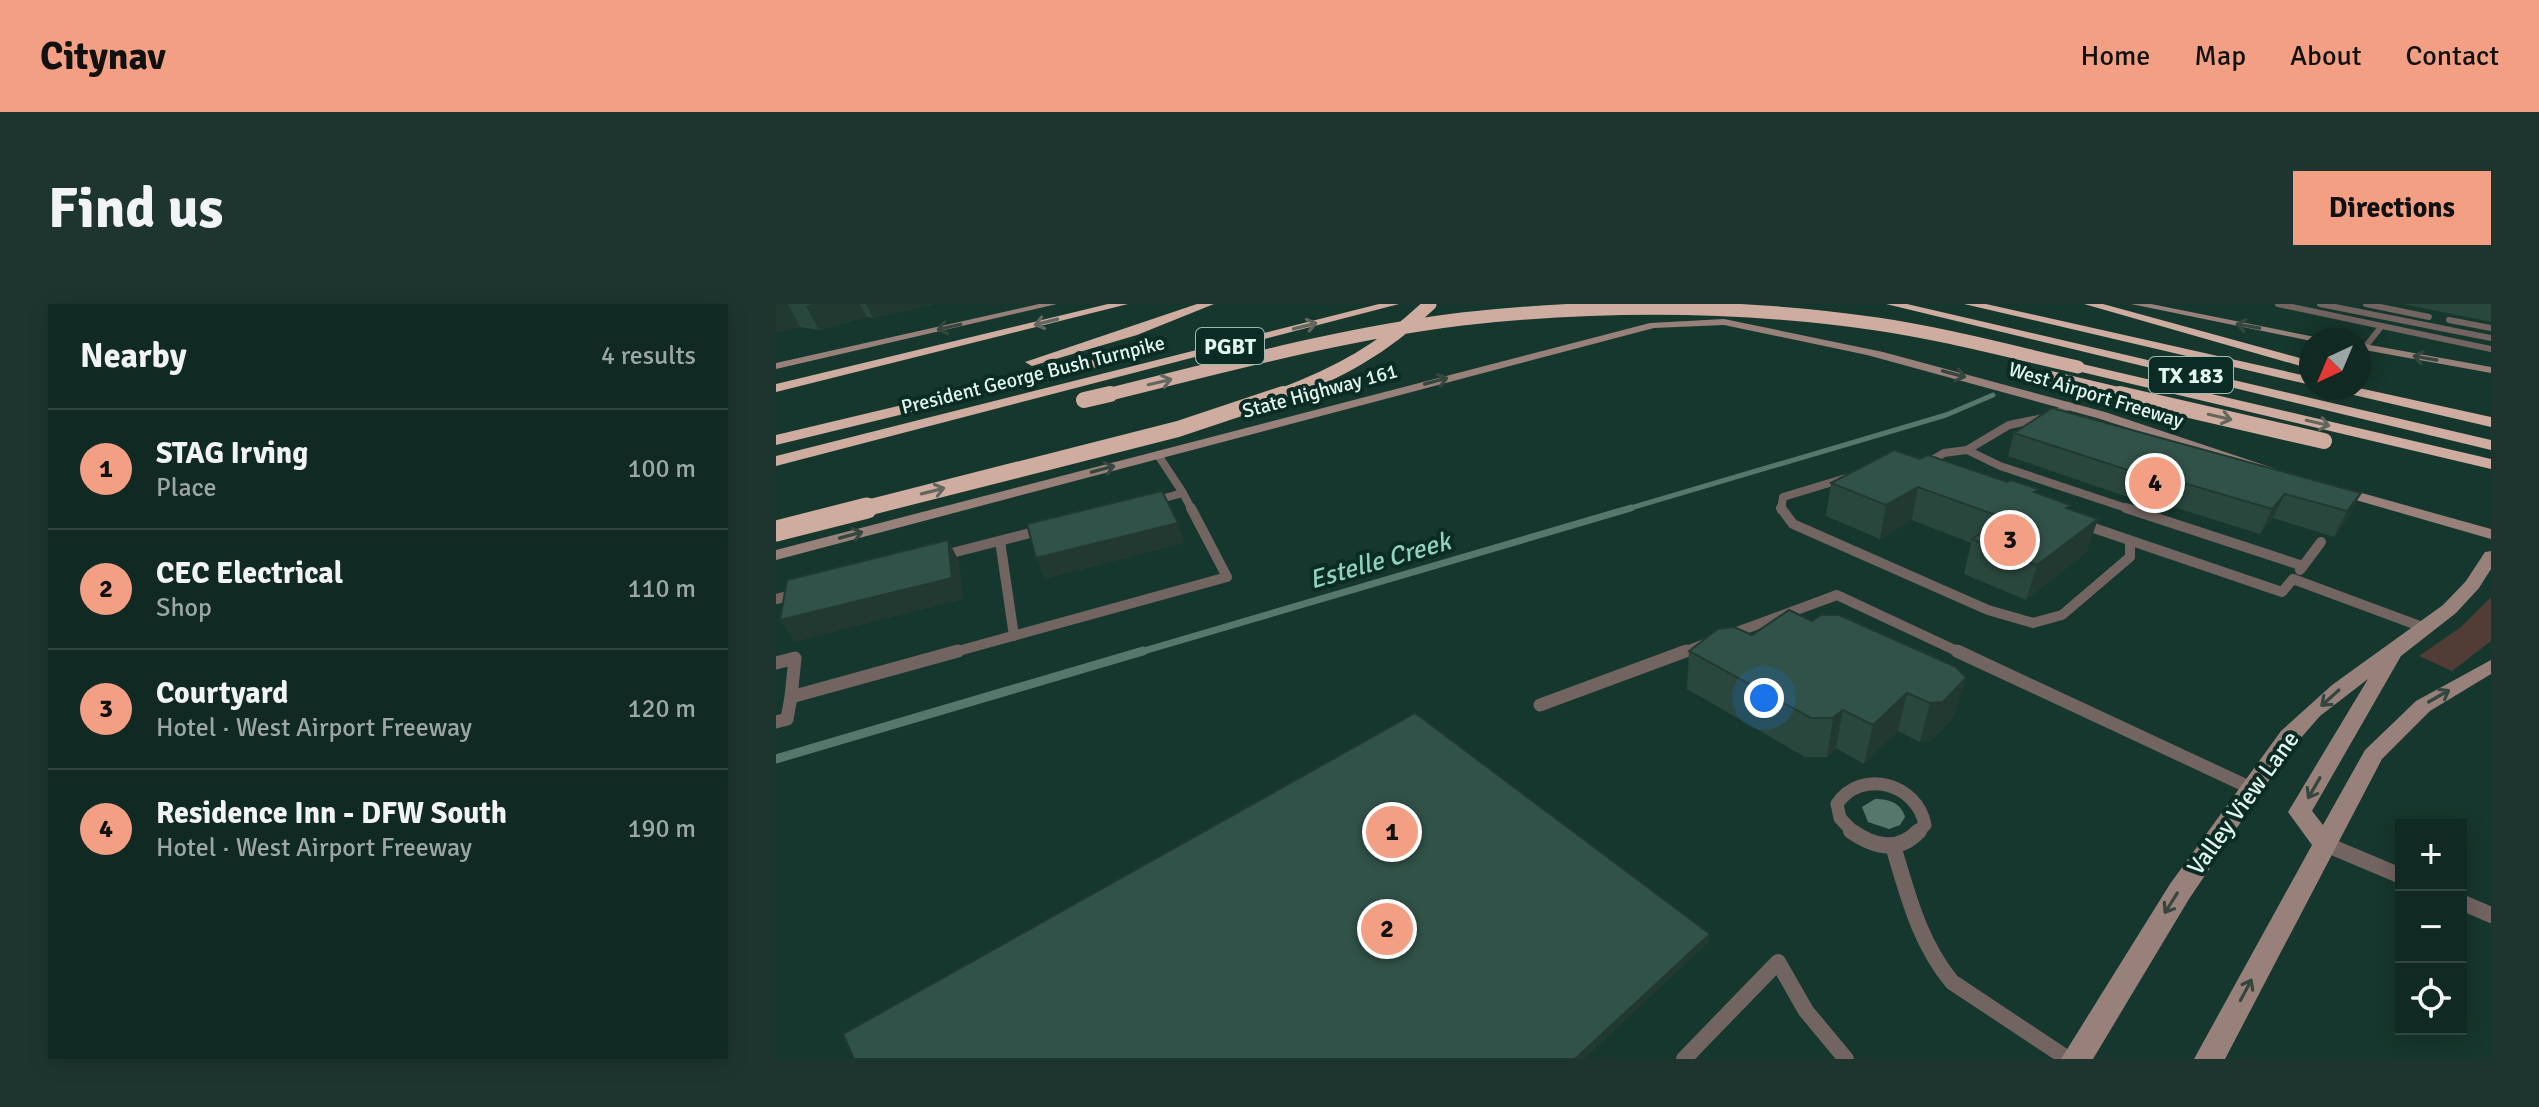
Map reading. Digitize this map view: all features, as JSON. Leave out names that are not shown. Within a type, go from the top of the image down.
[{"type":"highway","points":[[776,388],[1122,304]]},
{"type":"highway","points":[[776,430],[1074,350],[1208,304]]},
{"type":"highway","name":"PGBT","points":[[1275,319],[1336,304]]},
{"type":"highway","name":"President George Bush Turnpike","points":[[776,461],[1393,304]]},
{"type":"highway","points":[[776,531],[1139,439],[1270,398],[1366,355],[1406,329],[1430,304]]},
{"type":"highway","points":[[1696,304],[1725,314]]},
{"type":"highway","points":[[1853,304],[1917,336],[2029,372],[2491,478]]},
{"type":"highway","name":"TX 183","points":[[1892,304],[2491,445]]},
{"type":"highway","points":[[1921,304],[2491,433]]},
{"type":"highway","points":[[1941,304],[2491,433]]},
{"type":"highway","name":"TX 183","points":[[1970,304],[2299,378]]},
{"type":"highway","points":[[2012,304],[2246,366]]},
{"type":"highway","points":[[2090,304],[2299,363]]},
{"type":"highway","points":[[776,473],[1317,345],[1418,325],[1531,312],[1616,307],[1730,309],[1843,319],[1933,334],[2491,464]]},
{"type":"highway","points":[[2072,312],[2299,363]]},
{"type":"highway","name":"President George Bush Turnpike","points":[[776,440],[1109,360]]},
{"type":"highway","points":[[2371,380],[2491,408]]},
{"type":"highway","points":[[2371,395],[2491,422]]},
{"type":"main road","points":[[776,366],[1052,304]]},
{"type":"main road","points":[[1640,304],[1662,314],[1654,325]]},
{"type":"main road","name":"West Airport Freeway","points":[[1687,304],[2068,406],[2283,474]]},
{"type":"main road","points":[[2136,304],[2299,335]]},
{"type":"main road","name":"State Highway 161","points":[[776,555],[1654,325],[1724,322],[1879,354]]},
{"type":"main road","points":[[2371,348],[2491,370]]},
{"type":"main road","points":[[2318,484],[2491,534]]},
{"type":"main road","points":[[2384,504],[2461,535],[2482,552],[2488,562]]},
{"type":"main road","name":"Valley View Lane","points":[[2076,1059],[2198,860],[2290,734],[2339,690],[2451,610],[2488,562]]},
{"type":"main road","points":[[2325,844],[2300,812],[2396,649]]},
{"type":"main road","points":[[2209,1059],[2373,755],[2423,706],[2491,666]]},
{"type":"lane","points":[[2278,304],[2491,349]]},
{"type":"lane","points":[[2320,304],[2491,338]]},
{"type":"lane","points":[[2366,304],[2429,317]]},
{"type":"lane","points":[[2449,320],[2491,328]]},
{"type":"lane","points":[[2371,337],[2381,327]]},
{"type":"lane","points":[[1927,463],[1944,453],[1967,450],[2009,425],[2053,416],[2068,406]]},
{"type":"lane","points":[[1967,450],[2000,466],[2303,566]]},
{"type":"lane","points":[[791,697],[1227,577],[1183,493],[1158,455]]},
{"type":"lane","points":[[1912,463],[1927,463],[1942,468]]},
{"type":"lane","points":[[1855,475],[1783,497],[1781,511],[1793,524],[1862,555],[1988,610],[2033,623],[2062,615],[2074,605],[2130,557],[2130,541]]},
{"type":"lane","points":[[1137,505],[1183,493]]},
{"type":"lane","points":[[2074,521],[2282,592],[2321,542]]},
{"type":"lane","points":[[926,560],[1061,525]]},
{"type":"lane","points":[[1000,541],[1014,636]]},
{"type":"lane","points":[[2293,579],[2425,628]]},
{"type":"lane","points":[[776,599],[806,592]]},
{"type":"lane","points":[[1540,705],[1837,595],[2251,788]]},
{"type":"lane","points":[[776,663],[795,658],[787,719],[776,722]]},
{"type":"lane","points":[[1880,783],[1909,795],[1919,804],[1925,825],[1919,836],[1908,843],[1893,846],[1869,842],[1848,830],[1839,819],[1836,808],[1838,798],[1846,790],[1856,785],[1880,783]]},
{"type":"lane","points":[[2325,844],[2395,873]]},
{"type":"lane","points":[[1893,846],[1923,943],[1937,966],[1952,982],[2068,1059]]},
{"type":"lane","points":[[2467,905],[2491,915]]},
{"type":"lane","points":[[1684,1059],[1778,962],[1806,1011],[1846,1059]]},
{"type":"shaded area","points":[[2491,597],[2491,641],[2452,671],[2419,656],[2461,627]]},
{"type":"water","points":[[1875,799],[1890,801],[1901,808],[1905,817],[1900,825],[1889,829],[1868,822],[1862,807]]},
{"type":"building","points":[[2052,408],[2361,493],[2347,511],[2285,494],[2272,509],[2147,472],[2143,475],[2014,433]]},
{"type":"building","points":[[1894,450],[1920,459],[1928,455],[2007,482],[2011,480],[2038,489],[2034,492],[2098,519],[2037,565],[1972,539],[2004,518],[1918,487],[1886,505],[1831,483]]},
{"type":"building","points":[[1162,491],[1178,523],[1036,558],[1027,524]]},
{"type":"building","points":[[948,540],[952,578],[780,620],[787,580]]},
{"type":"building","points":[[1789,610],[1812,621],[1821,615],[1839,615],[1956,667],[1966,678],[1943,702],[1930,703],[1907,693],[1873,725],[1843,710],[1833,718],[1811,718],[1689,651],[1718,629],[1734,627],[1752,635]]},
{"type":"building","points":[[1415,713],[1710,934],[1575,1059],[854,1059],[843,1034]]},
{"type":"waterway","name":"Estelle Creek","points":[[1624,510],[1946,415],[1993,395]]},
{"type":"waterway","name":"Estelle Creek","points":[[1137,653],[1631,508]]},
{"type":"waterway","name":"Estelle Creek","points":[[776,759],[1143,651]]},
{"type":"place","name":"Residence Inn - DFW South","points":[[2155,483]]},
{"type":"place","name":"Courtyard","points":[[2010,540]]},
{"type":"place","name":"STAG Irving","points":[[1392,832]]},
{"type":"place","name":"CEC Electrical","points":[[1387,929]]}]
